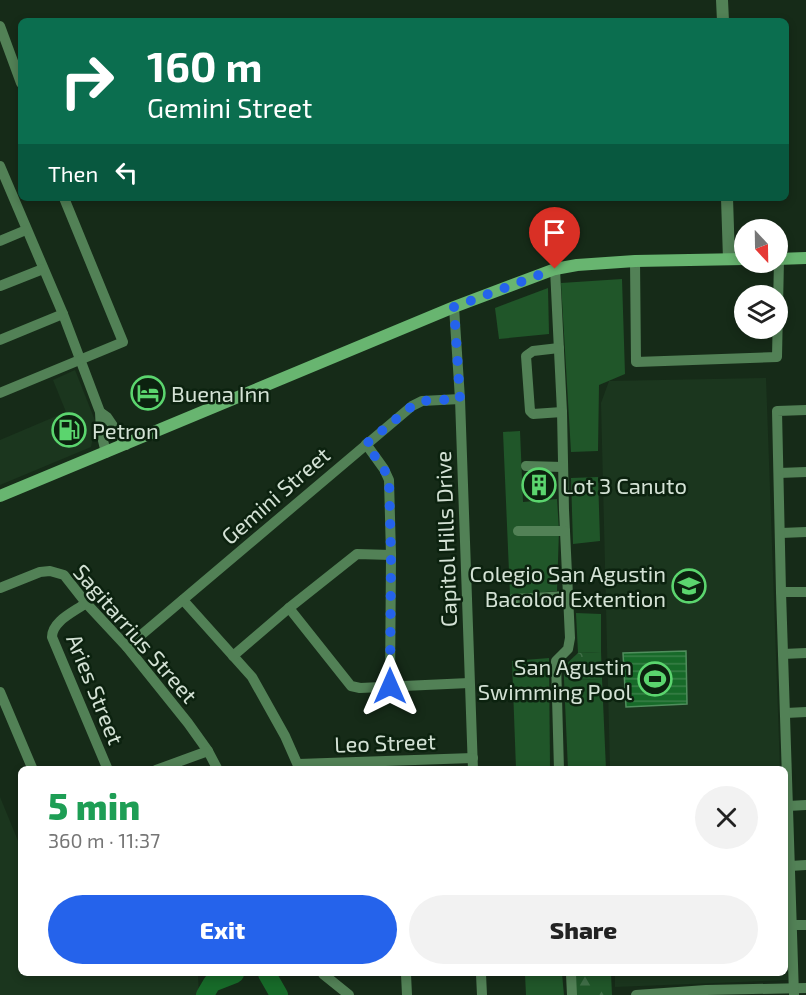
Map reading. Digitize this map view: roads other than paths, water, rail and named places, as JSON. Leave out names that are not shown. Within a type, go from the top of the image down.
[{"type":"main road","points":[[788,259],[806,258]]},
{"type":"main road","points":[[0,496],[454,307],[555,269],[635,261],[734,259]]},
{"type":"street","points":[[722,0],[723,18]]},
{"type":"street","points":[[0,26],[18,75]]},
{"type":"street","points":[[0,166],[5,193],[26,230],[63,314],[100,412],[101,432],[106,453]]},
{"type":"street","points":[[0,393],[123,342],[65,201]]},
{"type":"street","points":[[727,201],[729,259]]},
{"type":"street","points":[[0,241],[26,230]]},
{"type":"street","points":[[635,261],[636,362],[777,357],[778,273]]},
{"type":"street","points":[[0,286],[43,269]]},
{"type":"street","points":[[555,269],[569,646],[556,661],[559,766]]},
{"type":"street","name":"Capitol Hills Drive","points":[[454,307],[460,399],[473,764]]},
{"type":"street","points":[[0,340],[63,314]]},
{"type":"street","points":[[559,348],[533,351],[526,356],[530,411],[533,414],[562,412]]},
{"type":"street","name":"Gemini Street","points":[[127,647],[412,406],[422,401],[460,399]]},
{"type":"street","points":[[787,766],[777,411],[806,410]]},
{"type":"street","points":[[100,412],[107,417],[126,445]]},
{"type":"street","points":[[366,444],[389,480],[390,686]]},
{"type":"street","points":[[526,466],[563,467]]},
{"type":"street","points":[[779,473],[806,472]]},
{"type":"street","points":[[518,531],[565,531]]},
{"type":"street","points":[[781,533],[806,532]]},
{"type":"street","points":[[233,656],[357,554],[391,555]]},
{"type":"street","name":"Sagitarrius Street","points":[[0,588],[40,572],[64,575],[86,603],[127,647],[208,751],[216,766]]},
{"type":"street","points":[[781,592],[806,592]]},
{"type":"street","points":[[513,599],[567,596]]},
{"type":"street","points":[[183,600],[252,677],[275,717],[299,766]]},
{"type":"street","name":"Aries Street","points":[[86,603],[56,624],[52,630],[52,637],[106,766]]},
{"type":"street","points":[[289,608],[351,686],[469,683]]},
{"type":"street","points":[[783,654],[806,653]]},
{"type":"street","points":[[0,692],[31,766]]},
{"type":"street","points":[[786,713],[806,712]]},
{"type":"street","points":[[167,766],[208,751]]},
{"type":"street","name":"Leo Street","points":[[394,766],[473,764]]},
{"type":"street","points":[[794,991],[788,806],[806,806]]},
{"type":"street","points":[[790,866],[806,865]]},
{"type":"street","points":[[792,925],[806,925]]},
{"type":"street","points":[[325,976],[349,995]]},
{"type":"street","points":[[406,976],[407,995]]},
{"type":"street","points":[[481,976],[482,995]]},
{"type":"street","points":[[571,976],[572,995]]},
{"type":"street","points":[[636,995],[794,991],[806,988]]},
{"type":"waterway","points":[[205,995],[212,983],[230,976]]},
{"type":"waterway","points":[[268,976],[279,995]]},
{"type":"place","name":"Buena Inn","points":[[148,393]]},
{"type":"place","name":"Petron","points":[[69,430]]},
{"type":"place","name":"Lot 3 Canuto","points":[[539,485]]},
{"type":"place","name":"Colegio San Agustin Bacolod Extention","points":[[689,586]]},
{"type":"place","name":"San Agustin Swimming Pool","points":[[655,679]]}]
